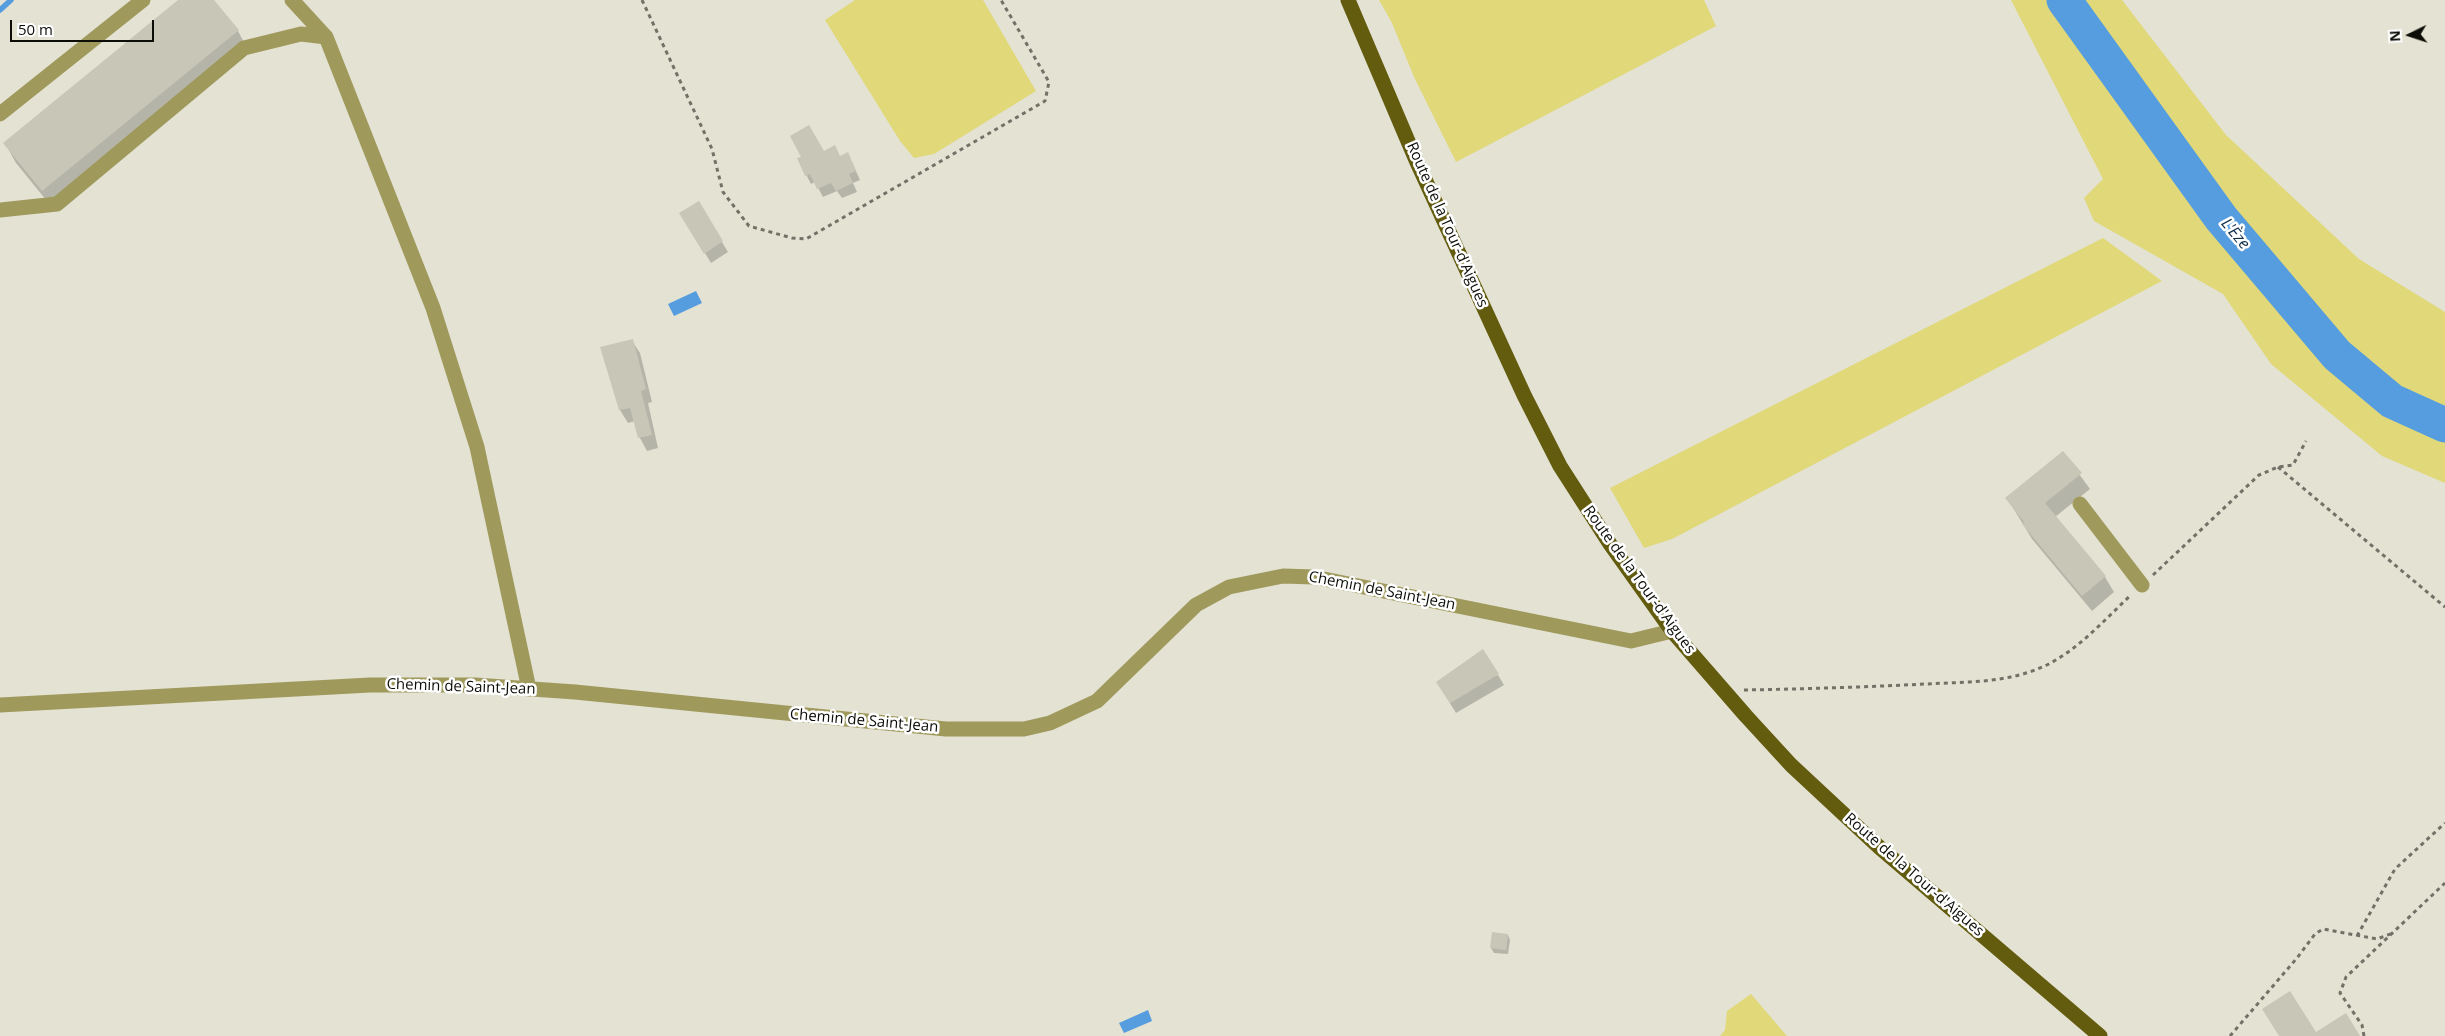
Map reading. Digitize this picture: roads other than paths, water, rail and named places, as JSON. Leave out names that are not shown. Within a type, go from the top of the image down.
[{"type":"main road","name":"Route de la Tour-d'Aigues","points":[[1348,0],[1416,160],[1524,395],[1560,466],[1610,544],[1672,631],[1791,765],[1879,847],[2100,1036]]},
{"type":"street","points":[[0,114],[143,0]]},
{"type":"street","points":[[292,0],[326,37],[433,308],[477,447],[529,689]]},
{"type":"street","points":[[0,210],[57,204],[244,48],[301,34],[326,37]]},
{"type":"street","points":[[2080,504],[2142,585]]},
{"type":"street","name":"Chemin de Saint-Jean","points":[[0,705],[370,685],[457,684],[529,689],[946,729],[1024,729],[1050,723],[1097,701],[1196,606],[1229,587],[1283,576],[1314,576],[1631,641],[1672,631]]},
{"type":"water","points":[[696,291],[702,303],[674,316],[668,304]]},
{"type":"water","points":[[1148,1010],[1152,1021],[1124,1033],[1119,1023]]},
{"type":"waterway","points":[[0,10],[11,0]]},
{"type":"waterway","name":"L'Èze","points":[[2064,0],[2221,218],[2337,355],[2392,401],[2445,425]]}]
